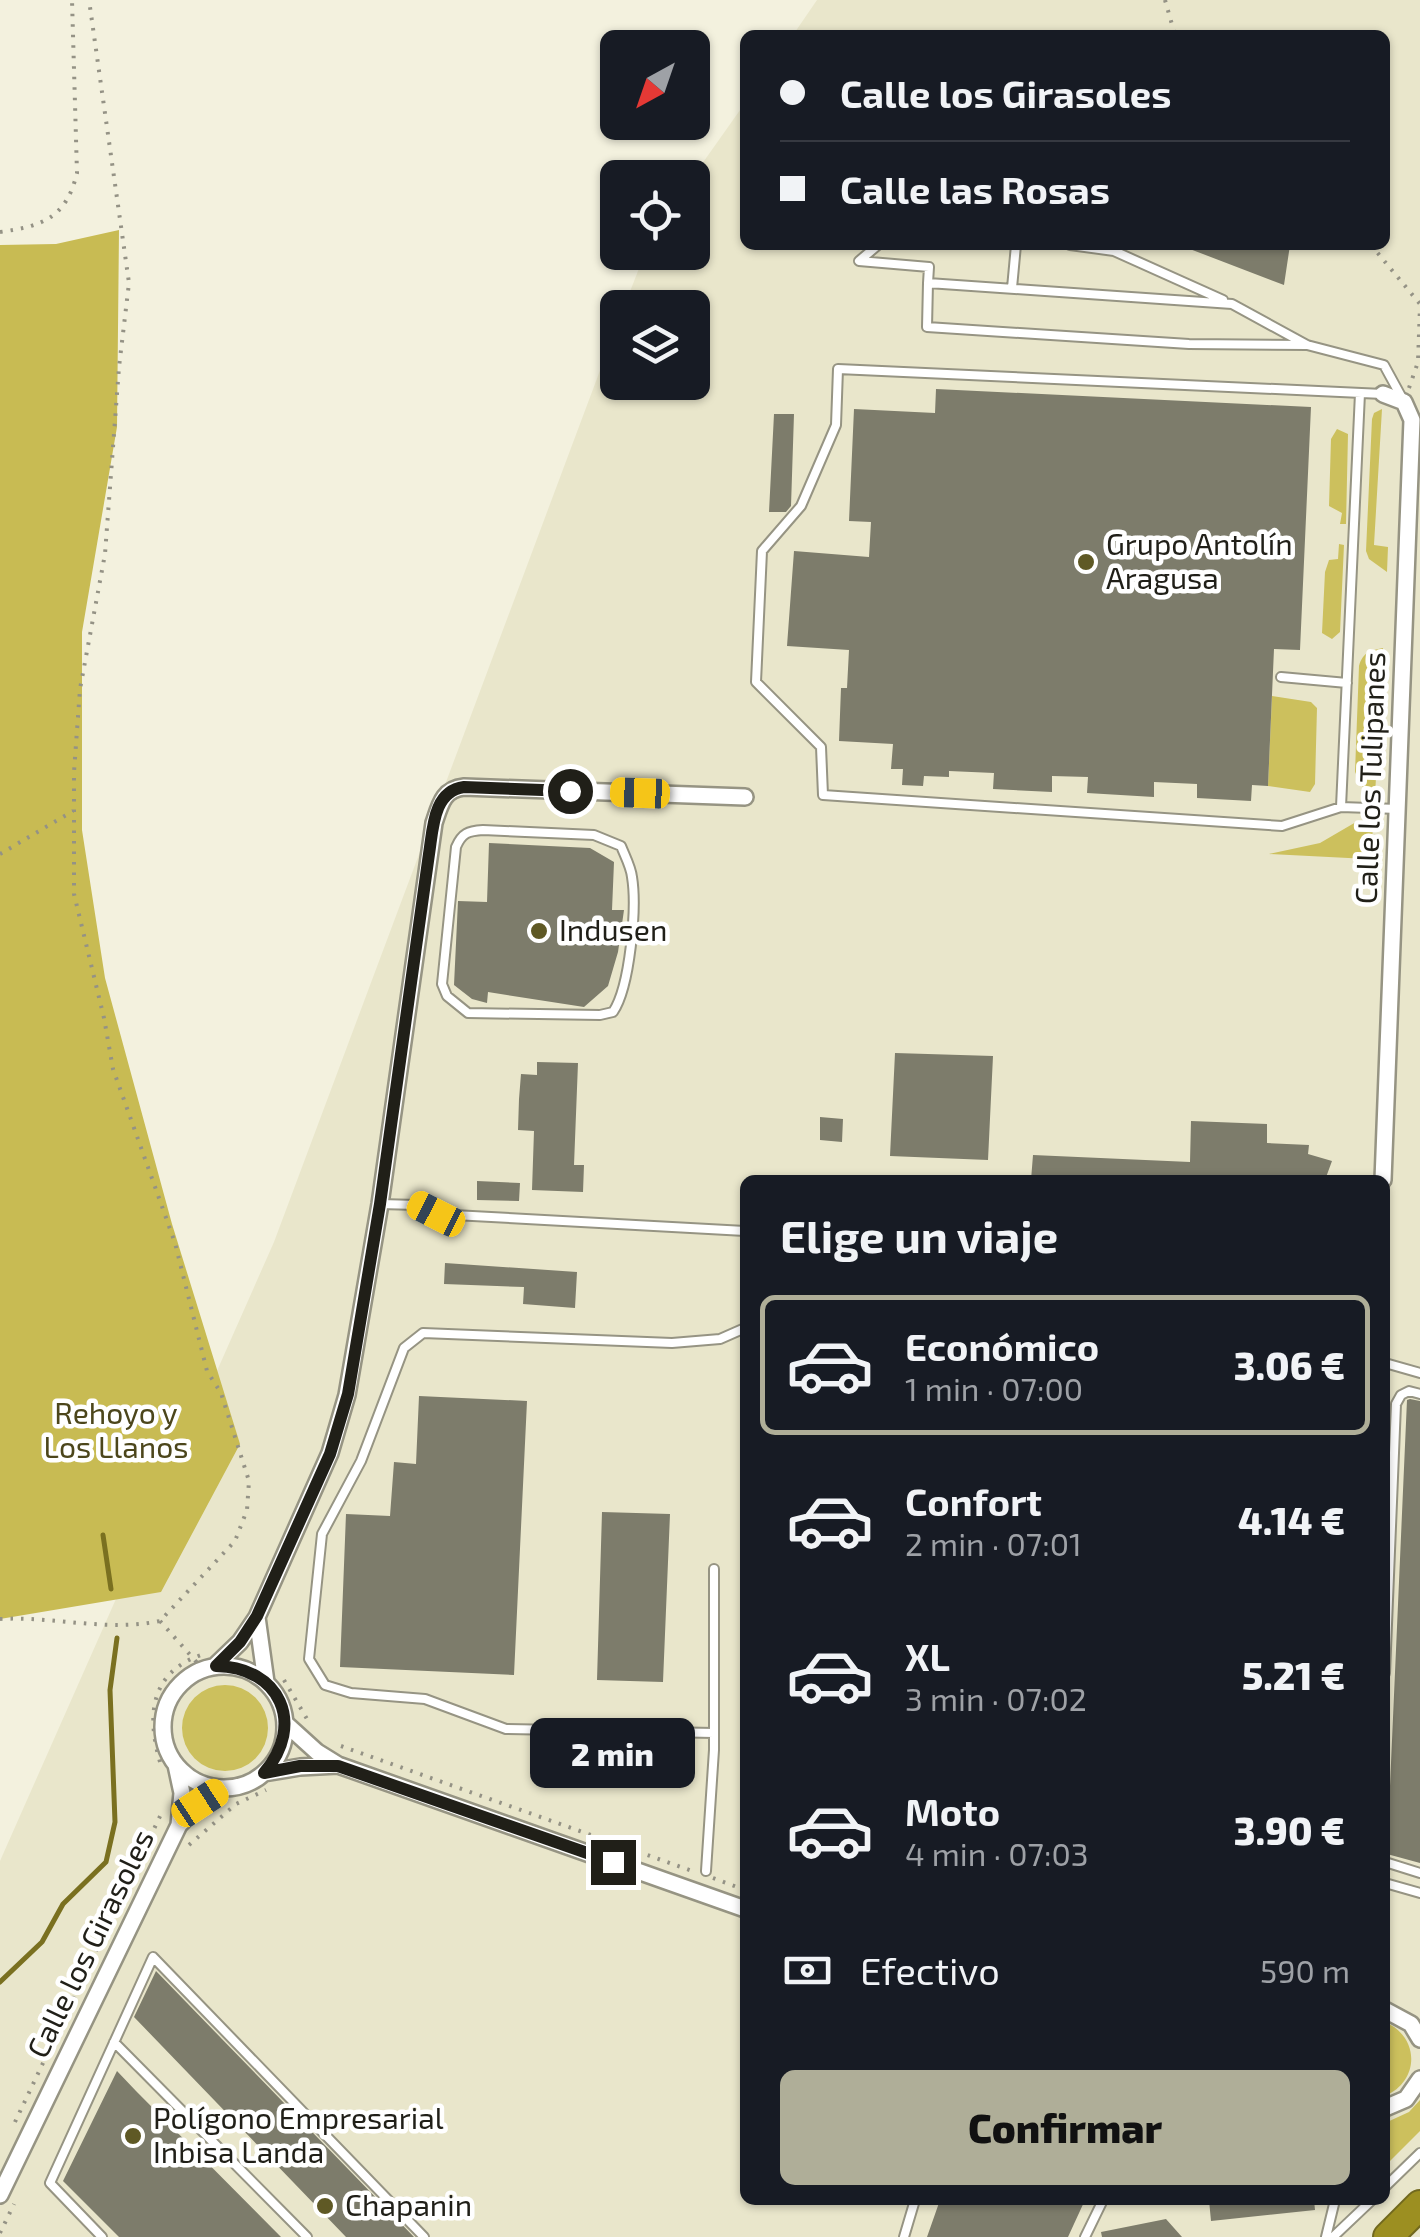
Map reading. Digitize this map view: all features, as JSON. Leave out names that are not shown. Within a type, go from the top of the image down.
[{"type":"highway","points":[[1388,2237],[1420,2205]]},
{"type":"street","points":[[1383,394],[1404,402]]},
{"type":"street","name":"Calle los Tulipanes","points":[[1383,1175],[1412,420],[1404,402]]},
{"type":"street","points":[[257,1616],[266,1682],[282,1708],[283,1742],[276,1759],[252,1782],[223,1788],[197,1782],[169,1768],[162,1729],[164,1710],[172,1692],[206,1661],[240,1642],[257,1616],[340,1424],[362,1319],[429,854],[441,799],[454,788],[464,787],[745,797]]},
{"type":"street","points":[[206,1661],[234,1666],[266,1682]]},
{"type":"street","points":[[285,1723],[338,1766],[740,1907]]},
{"type":"street","points":[[264,1773],[300,1766],[338,1766]]},
{"type":"street","name":"Calle los Girasoles","points":[[8,2199],[179,1824],[182,1793],[169,1768]]},
{"type":"street","name":"Calle los Girasoles","points":[[179,1824],[223,1788]]},
{"type":"street","points":[[1390,2011],[1411,2024],[1420,2037]]},
{"type":"street","points":[[1390,2106],[1406,2099],[1420,2079]]},
{"type":"lane","points":[[872,250],[859,261],[929,267],[927,326],[1189,344],[1307,344]]},
{"type":"lane","points":[[1012,288],[1016,250]]},
{"type":"lane","points":[[1101,250],[1232,304],[1307,344],[1384,365],[1404,402]]},
{"type":"lane","points":[[928,282],[1232,304]]},
{"type":"lane","points":[[1383,394],[838,369],[836,425],[801,506],[762,550],[756,682],[822,747],[823,795],[1282,826],[1341,808],[1398,809]]},
{"type":"lane","points":[[1341,808],[1360,393]]},
{"type":"lane","points":[[1281,677],[1347,683]]},
{"type":"lane","points":[[483,830],[594,835],[621,846],[632,877],[629,968],[622,999],[613,1012],[468,1013],[456,1006],[442,984],[452,847],[469,831],[483,830]]},
{"type":"lane","points":[[380,1204],[417,1205],[436,1214],[740,1231]]},
{"type":"lane","points":[[714,1733],[506,1730],[425,1698],[351,1693],[324,1685],[309,1659],[322,1534],[361,1461],[404,1348],[423,1333],[672,1343],[720,1339],[740,1330]]},
{"type":"lane","points":[[1390,1364],[1420,1372]]},
{"type":"lane","points":[[1390,1551],[1396,1404],[1409,1391],[1420,1394]]},
{"type":"lane","points":[[706,1871],[714,1733],[714,1568]]},
{"type":"lane","points":[[1390,1864],[1420,1873]]},
{"type":"lane","points":[[1390,1885],[1420,1893]]},
{"type":"lane","points":[[102,2237],[50,2183],[153,1957],[424,2237]]},
{"type":"lane","points":[[114,2042],[307,2237]]},
{"type":"lane","points":[[1390,2183],[1420,2153]]},
{"type":"lane","points":[[904,2237],[914,2205]]},
{"type":"lane","points":[[1084,2237],[1100,2205]]},
{"type":"lane","points":[[1330,2237],[1335,2205]]},
{"type":"lane","points":[[1330,2237],[1366,2205]]},
{"type":"path","points":[[0,232],[31,228],[56,214],[71,195],[76,173],[72,0]]},
{"type":"path","points":[[0,1619],[34,1617],[84,1626],[160,1621],[236,1540],[246,1510],[249,1481],[221,1392],[206,1371],[175,1243],[113,1070],[74,894],[73,811],[80,689],[105,554],[129,283],[90,0]]},
{"type":"path","points":[[1165,0],[1173,30]]},
{"type":"path","points":[[1375,250],[1420,305],[1418,362],[1404,402]]},
{"type":"path","points":[[0,854],[73,811]]},
{"type":"path","points":[[160,1621],[206,1661],[170,1674],[158,1691],[150,1716],[169,1768]]},
{"type":"path","points":[[279,1670],[294,1701],[316,1731]]},
{"type":"path","points":[[338,1745],[740,1888]]},
{"type":"path","points":[[183,1851],[236,1804],[276,1788]]},
{"type":"path","points":[[8,2136],[167,1799]]},
{"type":"path","points":[[0,2233],[8,2199]]},
{"type":"shaded area","points":[[817,0],[1420,0],[1420,2237],[0,2237],[0,1861],[274,1242],[600,370],[600,400],[710,400],[710,290],[631,290],[638,270],[710,270],[710,160],[705,160],[740,110],[740,250],[1390,250],[1390,30],[796,30]]},
{"type":"shaded area","points":[[1382,409],[1374,545],[1388,547],[1387,572],[1369,559],[1366,551],[1372,419]]},
{"type":"shaded area","points":[[1337,429],[1348,434],[1346,524],[1340,524],[1342,513],[1329,506],[1331,439]]},
{"type":"shaded area","points":[[1339,544],[1344,545],[1340,632],[1332,639],[1322,633],[1325,572],[1329,560],[1338,559]]},
{"type":"shaded area","points":[[1383,648],[1375,796],[1364,790],[1355,772],[1359,666],[1368,653]]},
{"type":"shaded area","points":[[1272,696],[1311,702],[1317,708],[1315,784],[1310,792],[1268,786]]},
{"type":"shaded area","points":[[1375,819],[1368,859],[1269,854],[1320,843],[1356,822]]},
{"type":"shaded area","points":[[225,1685],[255,1698],[268,1728],[255,1758],[225,1771],[195,1758],[182,1728],[195,1698]]},
{"type":"shaded area","points":[[1390,2025],[1410,2048],[1410,2070],[1390,2093]]},
{"type":"shaded area","points":[[1420,2100],[1420,2131],[1390,2161],[1390,2121],[1409,2112]]},
{"type":"green space","name":"Rehoyo y Los Llanos","points":[[119,230],[117,427],[82,632],[82,830],[105,978],[172,1224],[240,1444],[161,1592],[0,1619],[0,245],[56,244]]},
{"type":"building","points":[[1192,250],[1289,250],[1284,285]]},
{"type":"building","name":"Grupo Antolín Aragusa","points":[[936,389],[1311,407],[1300,650],[1274,649],[1268,786],[1252,785],[1251,801],[1197,798],[1197,784],[1154,782],[1154,797],[1087,793],[1088,777],[1052,776],[1052,792],[993,789],[994,773],[949,771],[949,777],[924,776],[923,786],[902,785],[903,769],[891,769],[893,744],[839,741],[841,688],[847,688],[849,650],[787,646],[794,551],[869,557],[871,522],[849,521],[854,409],[935,413]]},
{"type":"building","points":[[774,414],[794,414],[791,506],[786,512],[769,512]]},
{"type":"building","name":"Indusen","points":[[489,843],[590,848],[614,862],[612,910],[624,910],[618,952],[608,986],[584,1007],[488,992],[487,1003],[472,999],[454,985],[458,901],[487,902]]},
{"type":"building","points":[[895,1053],[993,1056],[988,1160],[890,1156]]},
{"type":"building","points":[[537,1062],[578,1063],[574,1165],[584,1165],[583,1192],[532,1190],[534,1131],[518,1130],[519,1099],[521,1074],[537,1075]]},
{"type":"building","points":[[820,1117],[843,1119],[842,1142],[820,1140]]},
{"type":"building","points":[[1191,1121],[1267,1124],[1267,1143],[1309,1145],[1308,1154],[1332,1161],[1327,1175],[1031,1175],[1033,1155],[1190,1162]]},
{"type":"building","points":[[477,1181],[520,1183],[519,1201],[477,1200]]},
{"type":"building","points":[[445,1263],[577,1272],[575,1308],[523,1304],[524,1287],[444,1284]]},
{"type":"building","points":[[419,1396],[527,1401],[514,1675],[340,1667],[346,1514],[390,1516],[394,1462],[416,1464]]},
{"type":"building","points":[[1407,1400],[1420,1401],[1420,1863],[1390,1855]]},
{"type":"building","points":[[602,1512],[670,1514],[663,1682],[597,1680]]},
{"type":"building","name":"Polígono Empresarial Inbisa Landa","points":[[156,1971],[414,2237],[346,2237],[134,2017]]},
{"type":"building","name":"Polígono Empresarial Inbisa Landa","points":[[117,2071],[281,2237],[119,2237],[63,2181]]},
{"type":"building","points":[[938,2205],[1083,2205],[1068,2237],[927,2237]]},
{"type":"building","points":[[1209,2205],[1314,2205],[1315,2210],[1211,2221]]},
{"type":"building","points":[[1166,2219],[1182,2237],[1102,2237],[1101,2232]]},
{"type":"waterway","points":[[103,1535],[111,1589]]},
{"type":"waterway","points":[[0,1982],[42,1942],[63,1904],[106,1862],[115,1822],[110,1690],[117,1638]]},
{"type":"place","name":"Grupo Antolín Aragusa","points":[[1086,562]]},
{"type":"place","name":"Indusen","points":[[539,931]]},
{"type":"place","name":"Polígono Empresarial Inbisa Landa","points":[[133,2136]]},
{"type":"place","name":"Chapanin","points":[[325,2206]]},
{"type":"route","points":[[570,791],[464,787],[454,788],[441,799],[434,822],[380,1204],[348,1394],[330,1454],[257,1616],[240,1642],[216,1666],[234,1666],[251,1672],[276,1694],[285,1723],[283,1742],[264,1773],[300,1766],[338,1766],[613,1862]]}]
